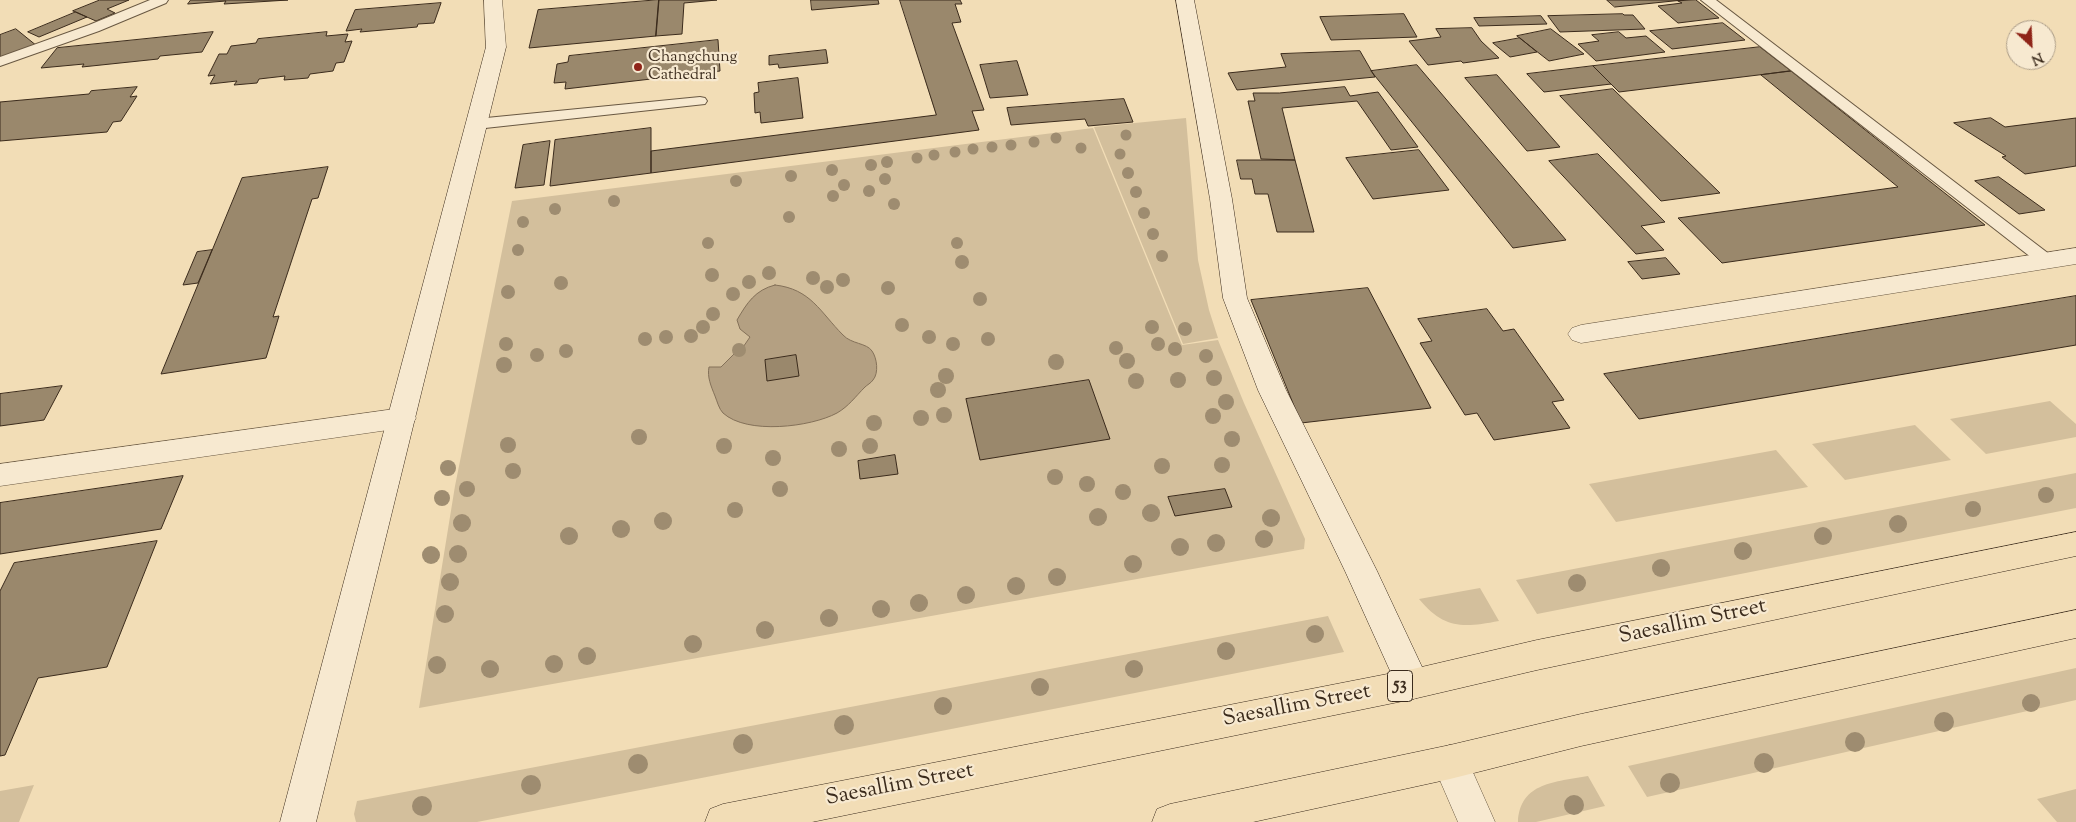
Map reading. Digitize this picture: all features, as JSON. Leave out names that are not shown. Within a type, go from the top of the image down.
[{"type":"main road","name":"Saesallim Street","points":[[723,822],[1413,684],[1538,655],[2076,544]]},
{"type":"main road","points":[[1170,822],[1450,762],[1582,730],[2076,624]]},
{"type":"street","points":[[298,822],[496,47],[493,0]]},
{"type":"street","points":[[1185,0],[1221,199],[1235,298],[1272,390],[1361,571],[1413,684]]},
{"type":"street","points":[[1581,334],[2076,256]]},
{"type":"street","points":[[0,475],[402,418]]},
{"type":"street","points":[[1450,762],[1478,822]]},
{"type":"lane","points":[[0,62],[94,28],[161,0]]},
{"type":"lane","points":[[1708,0],[2047,261]]},
{"type":"lane","points":[[476,124],[700,101]]},
{"type":"shaded area","points":[[1186,118],[1198,260],[1209,310],[1218,338],[1183,344],[1094,127]]},
{"type":"shaded area","points":[[1093,128],[1182,345],[1218,340],[1305,539],[1304,549],[419,708],[455,486],[512,201]]},
{"type":"shaded area","points":[[775,285],[798,291],[814,303],[846,338],[870,348],[875,358],[877,370],[872,381],[845,407],[826,418],[796,425],[763,426],[734,420],[723,413],[718,405],[710,382],[709,367],[721,367],[734,354],[739,353],[750,337],[740,329],[737,320],[752,298],[762,290]]},
{"type":"shaded area","points":[[2050,401],[2076,424],[2076,437],[1986,454],[1950,419]]},
{"type":"shaded area","points":[[1915,425],[1951,460],[1845,480],[1812,444]]},
{"type":"shaded area","points":[[1776,450],[1808,487],[1616,522],[1589,484]]},
{"type":"shaded area","points":[[2076,473],[2076,508],[1537,614],[1516,580]]},
{"type":"shaded area","points":[[1480,588],[1499,621],[1474,625],[1455,624],[1437,616],[1419,599]]},
{"type":"shaded area","points":[[1328,616],[1344,652],[477,822],[356,822],[354,814],[357,801]]},
{"type":"shaded area","points":[[2076,668],[2076,700],[1647,797],[1628,766]]},
{"type":"shaded area","points":[[1588,776],[1605,806],[1536,822],[1518,822],[1520,809],[1525,799],[1533,791],[1552,783]]},
{"type":"shaded area","points":[[34,785],[19,822],[0,822],[0,791]]},
{"type":"shaded area","points":[[2076,789],[2076,822],[2057,822],[2037,799]]},
{"type":"building","points":[[100,0],[129,0],[107,9],[115,13],[96,21],[73,11]]},
{"type":"building","points":[[191,0],[288,0],[188,4]]},
{"type":"building","points":[[659,0],[717,0],[684,3],[682,34],[656,36]]},
{"type":"building","points":[[659,0],[656,36],[529,48],[538,10]]},
{"type":"building","points":[[811,0],[878,0],[879,4],[812,10]]},
{"type":"building","points":[[900,0],[960,0],[962,4],[955,4],[961,22],[952,23],[984,110],[972,111],[979,130],[651,173],[651,151],[936,115]]},
{"type":"building","points":[[1607,0],[1683,0],[1615,7]]},
{"type":"building","points":[[1696,0],[1719,18],[1678,23],[1658,6],[1682,3],[1678,1]]},
{"type":"building","points":[[441,3],[434,23],[418,24],[417,27],[360,32],[362,29],[346,31],[355,10]]},
{"type":"building","points":[[76,12],[87,17],[39,37],[28,32]]},
{"type":"building","points":[[1404,14],[1417,37],[1331,40],[1320,17]]},
{"type":"building","points":[[1633,15],[1645,29],[1560,32],[1548,16]]},
{"type":"building","points":[[1541,16],[1547,24],[1479,26],[1474,18]]},
{"type":"building","points":[[1723,23],[1745,40],[1672,49],[1650,31]]},
{"type":"building","points":[[1472,28],[1481,41],[1499,58],[1428,65],[1409,41],[1441,37],[1436,29]]},
{"type":"building","points":[[16,29],[37,46],[0,59],[0,35]]},
{"type":"building","points":[[1551,29],[1584,54],[1549,61],[1517,36]]},
{"type":"building","points":[[213,32],[202,52],[82,67],[84,64],[41,68],[57,48]]},
{"type":"building","points":[[327,32],[326,36],[348,34],[345,42],[352,41],[344,62],[336,63],[333,71],[310,74],[308,78],[284,80],[285,76],[259,79],[257,83],[234,85],[237,81],[210,84],[215,75],[208,76],[219,54],[227,54],[231,46],[256,43],[258,39]]},
{"type":"building","points":[[1619,32],[1626,38],[1646,36],[1665,52],[1596,61],[1578,44],[1599,41],[1592,35]]},
{"type":"building","points":[[1520,38],[1537,52],[1510,57],[1493,43]]},
{"type":"building","name":"Changchung Cathedral","points":[[718,40],[720,71],[565,89],[566,82],[554,83],[557,64],[568,62],[569,56]]},
{"type":"building","points":[[1760,47],[1791,71],[1619,92],[1593,66]]},
{"type":"building","points":[[826,50],[828,63],[779,68],[778,64],[769,65],[769,56]]},
{"type":"building","points":[[1360,51],[1375,77],[1237,90],[1228,73],[1286,67],[1281,54]]},
{"type":"building","points":[[1017,61],[1028,95],[990,98],[980,65]]},
{"type":"building","points":[[1417,65],[1566,240],[1513,248],[1371,71]]},
{"type":"building","points":[[1593,66],[1611,84],[1544,92],[1527,74]]},
{"type":"building","points":[[1791,71],[1985,225],[1722,263],[1678,218],[1898,187],[1761,75]]},
{"type":"building","points":[[1497,75],[1560,147],[1527,151],[1465,78]]},
{"type":"building","points":[[798,78],[803,118],[761,123],[760,112],[755,113],[754,93],[759,92],[758,83]]},
{"type":"building","points":[[137,87],[130,97],[137,96],[121,121],[113,122],[107,132],[0,141],[0,102],[89,94],[91,91]]},
{"type":"building","points":[[1345,87],[1350,96],[1378,92],[1418,147],[1391,150],[1357,101],[1282,108],[1295,160],[1261,159],[1248,101],[1255,101],[1253,93],[1279,93]]},
{"type":"building","points":[[1613,89],[1720,193],[1661,201],[1560,96]]},
{"type":"building","points":[[1124,99],[1133,122],[1088,126],[1085,119],[1011,125],[1007,108]]},
{"type":"building","points":[[1991,118],[2005,127],[2076,118],[2076,166],[2025,174],[2002,157],[2006,156],[1954,123]]},
{"type":"building","points":[[651,128],[651,173],[550,186],[555,140]]},
{"type":"building","points":[[550,141],[544,185],[515,188],[523,145]]},
{"type":"building","points":[[1419,150],[1449,190],[1373,199],[1346,158]]},
{"type":"building","points":[[1598,154],[1665,222],[1641,226],[1664,250],[1636,254],[1549,161]]},
{"type":"building","points":[[1237,160],[1295,160],[1314,232],[1277,232],[1268,194],[1255,194],[1252,179],[1241,179]]},
{"type":"building","points":[[328,167],[318,198],[312,199],[273,317],[279,316],[266,358],[161,374],[242,178]]},
{"type":"building","points":[[1999,177],[2045,210],[2019,214],[1975,181]]},
{"type":"building","points":[[212,250],[198,283],[183,285],[197,252]]},
{"type":"building","points":[[1666,258],[1680,274],[1642,279],[1628,262]]},
{"type":"building","points":[[1368,288],[1431,408],[1301,423],[1251,300]]},
{"type":"building","points":[[2076,296],[2076,345],[1639,419],[1604,374]]},
{"type":"building","points":[[1487,309],[1503,331],[1514,329],[1564,400],[1552,402],[1570,428],[1494,440],[1477,413],[1465,415],[1420,343],[1432,341],[1418,319]]},
{"type":"building","points":[[796,355],[799,376],[767,381],[765,360]]},
{"type":"building","points":[[1089,380],[1110,439],[980,460],[966,399]]},
{"type":"building","points":[[62,386],[44,420],[0,426],[0,394]]},
{"type":"building","points":[[895,455],[898,474],[860,479],[858,461]]},
{"type":"building","points":[[183,476],[161,529],[0,554],[0,503]]},
{"type":"building","points":[[1225,489],[1232,507],[1175,516],[1168,497]]},
{"type":"building","points":[[157,541],[107,667],[38,678],[5,755],[0,756],[0,591],[14,563]]},
{"type":"place","name":"Changchung Cathedral","points":[[638,67]]}]
